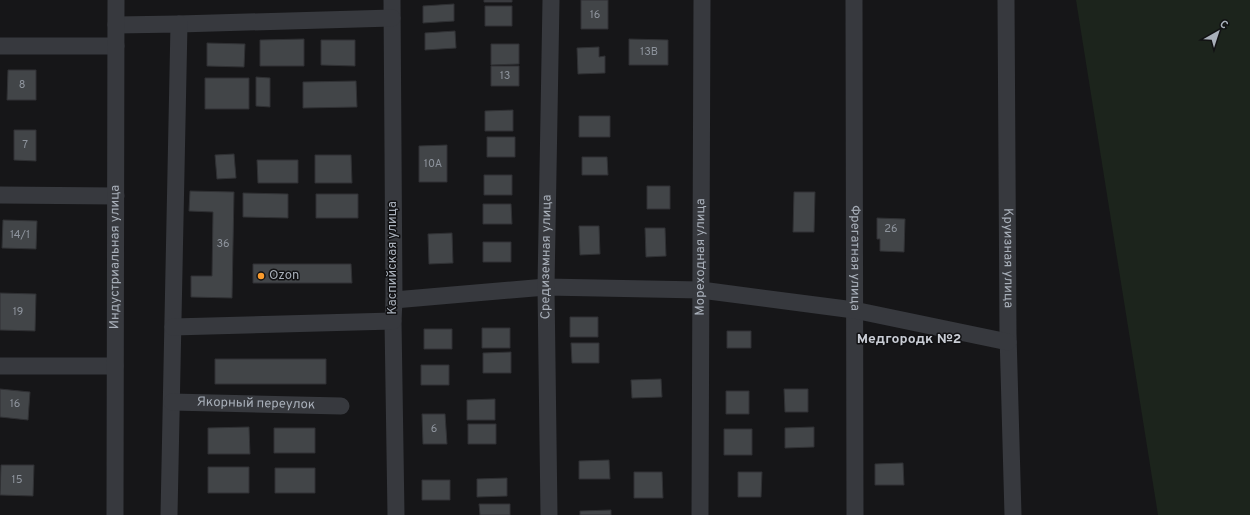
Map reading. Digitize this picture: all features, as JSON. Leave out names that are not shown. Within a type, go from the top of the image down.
[{"type":"street","name":"Индустриальная улица","points":[[115,515],[116,0]]},
{"type":"street","name":"Каспийская улица","points":[[392,0],[393,321],[396,515]]},
{"type":"street","name":"Средиземная улица","points":[[549,515],[546,287],[551,0]]},
{"type":"street","name":"Мореходная улица","points":[[700,515],[702,0]]},
{"type":"street","name":"Фрегатная улица","points":[[854,0],[855,515]]},
{"type":"street","name":"Круизная улица","points":[[1006,0],[1008,342],[1013,515]]},
{"type":"street","points":[[116,25],[392,18]]},
{"type":"street","points":[[169,515],[179,24]]},
{"type":"street","points":[[0,46],[116,46]]},
{"type":"street","points":[[0,196],[116,196]]},
{"type":"street","points":[[394,300],[546,287],[700,290],[854,310],[1008,342]]},
{"type":"street","points":[[173,327],[393,321]]},
{"type":"street","points":[[0,366],[115,366]]},
{"type":"street","name":"Якорный переулок","points":[[172,402],[341,406]]},
{"type":"shaded area","points":[[1076,0],[1250,0],[1250,515],[1158,515]]},
{"type":"building","points":[[484,0],[512,0],[512,2],[484,2]]},
{"type":"building","points":[[581,0],[608,0],[608,29],[581,29]]},
{"type":"building","points":[[454,4],[454,21],[423,23],[423,6]]},
{"type":"building","points":[[485,6],[512,6],[512,26],[485,26]]},
{"type":"building","points":[[455,31],[456,48],[425,50],[425,33]]},
{"type":"building","points":[[304,39],[304,66],[260,66],[260,40]]},
{"type":"building","points":[[629,39],[668,40],[668,65],[629,65]]},
{"type":"building","points":[[321,40],[355,40],[355,66],[321,65]]},
{"type":"building","points":[[207,43],[245,44],[244,67],[207,66]]},
{"type":"building","points":[[491,44],[519,44],[519,64],[491,65]]},
{"type":"building","points":[[599,47],[599,57],[605,56],[605,73],[578,74],[577,48]]},
{"type":"building","points":[[491,66],[519,66],[519,86],[491,86]]},
{"type":"building","points":[[8,70],[36,70],[36,100],[7,100]]},
{"type":"building","points":[[256,77],[270,78],[270,107],[256,106]]},
{"type":"building","points":[[205,78],[249,78],[249,109],[205,109]]},
{"type":"building","points":[[356,81],[357,107],[303,108],[303,82]]},
{"type":"building","points":[[513,110],[513,131],[485,131],[485,111]]},
{"type":"building","points":[[579,116],[610,116],[610,137],[579,137]]},
{"type":"building","points":[[14,130],[36,130],[36,161],[14,160]]},
{"type":"building","points":[[487,137],[515,137],[515,157],[487,157]]},
{"type":"building","points":[[447,145],[447,182],[419,182],[419,146]]},
{"type":"building","points":[[234,154],[236,178],[217,179],[215,155]]},
{"type":"building","points":[[315,155],[351,155],[352,183],[315,183]]},
{"type":"building","points":[[582,157],[607,157],[608,175],[582,175]]},
{"type":"building","points":[[257,160],[298,160],[298,183],[258,183]]},
{"type":"building","points":[[484,175],[512,175],[512,195],[484,195]]},
{"type":"building","points":[[647,186],[670,186],[670,209],[647,209]]},
{"type":"building","points":[[190,191],[234,192],[232,298],[191,297],[191,276],[212,276],[213,212],[189,211]]},
{"type":"building","points":[[794,192],[815,192],[814,232],[793,232]]},
{"type":"building","points":[[243,193],[288,194],[288,218],[243,217]]},
{"type":"building","points":[[316,194],[358,194],[358,218],[316,218]]},
{"type":"building","points":[[483,204],[511,204],[512,224],[483,224]]},
{"type":"building","points":[[877,218],[905,219],[904,252],[880,251],[880,239],[877,239]]},
{"type":"building","points":[[3,220],[37,221],[36,249],[2,248]]},
{"type":"building","points":[[579,226],[599,226],[600,254],[580,255]]},
{"type":"building","points":[[645,228],[665,228],[666,256],[646,257]]},
{"type":"building","points":[[452,233],[453,263],[429,264],[428,234]]},
{"type":"building","points":[[483,242],[511,242],[511,262],[483,262]]},
{"type":"building","points":[[253,264],[351,264],[352,283],[253,283]]},
{"type":"building","points":[[0,293],[36,294],[35,331],[0,330]]},
{"type":"building","points":[[570,317],[598,317],[598,337],[570,337]]},
{"type":"building","points":[[482,328],[510,328],[510,348],[482,348]]},
{"type":"building","points":[[424,329],[452,329],[452,349],[424,349]]},
{"type":"building","points":[[727,331],[751,331],[751,348],[727,348]]},
{"type":"building","points":[[571,343],[599,343],[599,363],[572,363]]},
{"type":"building","points":[[511,352],[511,373],[483,373],[483,353]]},
{"type":"building","points":[[215,359],[326,359],[326,384],[215,384]]},
{"type":"building","points":[[421,365],[449,365],[449,385],[421,385]]},
{"type":"building","points":[[661,379],[662,397],[632,398],[631,380]]},
{"type":"building","points":[[0,389],[30,392],[28,420],[0,417]]},
{"type":"building","points":[[784,389],[808,389],[808,412],[785,412]]},
{"type":"building","points":[[726,391],[749,391],[749,414],[726,414]]},
{"type":"building","points":[[495,399],[495,420],[467,420],[467,400]]},
{"type":"building","points":[[422,414],[445,414],[447,444],[423,444]]},
{"type":"building","points":[[468,424],[496,424],[496,444],[468,444]]},
{"type":"building","points":[[249,427],[250,454],[208,454],[208,428]]},
{"type":"building","points":[[814,427],[814,447],[785,448],[785,428]]},
{"type":"building","points":[[274,428],[315,428],[315,453],[274,453]]},
{"type":"building","points":[[724,429],[752,429],[752,455],[724,455]]},
{"type":"building","points":[[609,460],[610,479],[579,479],[579,461]]},
{"type":"building","points":[[903,463],[904,485],[875,485],[875,464]]},
{"type":"building","points":[[1,465],[34,465],[33,496],[0,495]]},
{"type":"building","points":[[208,467],[249,467],[249,493],[208,493]]},
{"type":"building","points":[[275,468],[315,468],[315,493],[275,493]]},
{"type":"building","points":[[634,472],[662,472],[663,498],[634,498]]},
{"type":"building","points":[[738,472],[762,472],[761,497],[738,497]]},
{"type":"building","points":[[507,478],[507,496],[477,497],[477,479]]},
{"type":"building","points":[[422,480],[450,480],[450,500],[422,500]]},
{"type":"building","points":[[479,504],[510,504],[510,515],[480,515]]},
{"type":"building","points":[[611,510],[611,515],[580,515],[580,511]]},
{"type":"place","name":"Ozon","points":[[261,276]]},
{"type":"district","name":"Медгородк №2","points":[[909,339]]}]
